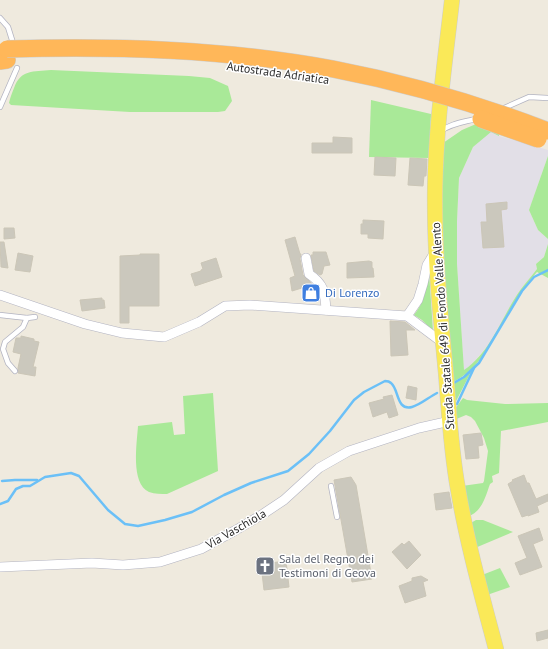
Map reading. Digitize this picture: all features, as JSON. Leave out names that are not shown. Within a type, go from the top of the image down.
[{"type":"highway","name":"Autostrada Adriatica","points":[[7,55],[66,47],[124,48],[230,55],[289,62],[375,78],[444,96],[548,130]]},
{"type":"highway","name":"Autostrada Adriatica","points":[[7,55],[124,59],[217,65],[282,72],[347,84],[443,107],[548,142]]},
{"type":"main road","name":"Strada Statale 649 di Fondo Valle Alento","points":[[452,0],[438,116],[435,185],[436,251],[450,421],[458,488],[496,649]]},
{"type":"street","points":[[407,316],[418,300],[423,284],[426,265],[436,251]]},
{"type":"street","points":[[306,258],[308,274],[320,283],[324,291],[326,310]]},
{"type":"street","points":[[0,294],[86,324],[122,333],[164,337],[199,322],[225,306],[250,305],[407,316],[443,343]]},
{"type":"street","name":"Via Vaschiola","points":[[0,567],[92,563],[123,565],[160,562],[200,549],[236,530],[284,500],[319,468],[349,451],[419,428],[450,421]]},
{"type":"lane","points":[[0,18],[8,27],[7,55],[0,107]]},
{"type":"lane","points":[[437,134],[447,126],[483,117],[529,97],[548,98]]},
{"type":"lane","points":[[0,315],[26,318],[35,317]]},
{"type":"lane","points":[[15,370],[8,363],[3,349],[5,342],[23,327],[26,318]]},
{"type":"lane","points":[[332,486],[338,517]]},
{"type":"shaded area","points":[[491,131],[499,136],[548,150],[548,156],[529,210],[538,230],[548,239],[548,244],[544,257],[536,264],[537,269],[521,289],[490,343],[464,371],[457,264],[459,178],[473,147]]},
{"type":"green space","points":[[51,70],[210,78],[228,86],[232,101],[225,111],[218,112],[130,112],[11,105],[9,103],[10,97],[20,77],[28,73]]},
{"type":"green space","points":[[371,100],[431,114],[429,158],[369,157]]},
{"type":"green space","points":[[476,124],[499,133],[499,136],[491,132],[473,147],[459,178],[457,264],[464,370],[474,362],[489,343],[514,299],[537,269],[536,264],[544,257],[548,244],[548,278],[537,272],[520,294],[493,340],[478,362],[466,374],[451,383],[441,232],[443,143],[462,130]]},
{"type":"green space","points":[[548,156],[548,239],[538,230],[529,210]]},
{"type":"green space","points":[[429,272],[433,331],[422,320],[414,315],[424,295]]},
{"type":"green space","points":[[473,368],[453,407],[451,385]]},
{"type":"green space","points":[[213,393],[218,471],[167,494],[156,494],[143,488],[139,481],[136,462],[138,426],[172,422],[174,435],[185,434],[183,396]]},
{"type":"green space","points":[[463,398],[467,400],[505,404],[548,403],[548,422],[501,431],[499,473],[492,476],[493,482],[490,484],[480,508],[472,515],[467,517],[462,486],[483,483],[488,451],[484,438],[475,421],[471,417],[466,415],[454,420],[454,410]]},
{"type":"green space","points":[[476,520],[483,520],[513,532],[475,548],[469,524]]},
{"type":"green space","points":[[500,568],[510,587],[487,595],[482,575]]},
{"type":"building","points":[[333,137],[352,138],[352,153],[312,153],[312,143],[333,143]]},
{"type":"building","points":[[375,157],[396,158],[395,176],[374,175]]},
{"type":"building","points":[[410,158],[427,159],[426,176],[424,176],[423,186],[408,185]]},
{"type":"building","points":[[507,202],[507,209],[501,210],[504,247],[483,248],[481,222],[487,222],[486,204]]},
{"type":"building","points":[[363,220],[384,221],[383,239],[368,238],[368,234],[361,234],[361,224],[363,224]]},
{"type":"building","points":[[4,228],[14,228],[15,238],[4,239]]},
{"type":"building","points":[[295,237],[301,254],[300,259],[303,275],[313,285],[318,295],[304,294],[305,287],[292,291],[290,278],[295,276],[285,240]]},
{"type":"building","points":[[0,242],[4,242],[8,268],[1,267]]},
{"type":"building","points":[[313,252],[326,252],[330,265],[324,266],[322,274],[320,275],[314,271],[311,255],[313,255]]},
{"type":"building","points":[[18,253],[33,256],[30,272],[15,270]]},
{"type":"building","points":[[159,254],[159,306],[129,306],[129,323],[120,323],[120,256]]},
{"type":"building","points":[[216,258],[222,277],[195,286],[191,274],[203,269],[201,263]]},
{"type":"building","points":[[372,262],[374,277],[347,278],[347,263]]},
{"type":"building","points":[[102,298],[102,300],[104,300],[105,308],[82,311],[80,300]]},
{"type":"building","points":[[390,321],[405,322],[415,330],[406,330],[408,355],[391,356]]},
{"type":"building","points":[[21,336],[34,339],[34,341],[39,342],[33,367],[36,367],[35,376],[18,373],[21,354],[13,352],[16,338],[21,338]]},
{"type":"building","points":[[408,386],[417,388],[416,400],[406,398]]},
{"type":"building","points":[[392,395],[398,415],[389,418],[387,412],[373,417],[369,403]]},
{"type":"building","points":[[481,433],[483,445],[478,446],[479,458],[466,459],[463,435]]},
{"type":"building","points":[[524,475],[536,499],[548,494],[548,501],[537,506],[539,512],[522,517],[508,484],[513,481],[512,480]]},
{"type":"building","points":[[351,477],[356,485],[372,579],[352,582],[334,480]]},
{"type":"building","points":[[449,492],[452,508],[436,510],[434,494]]},
{"type":"building","points":[[539,528],[543,540],[533,544],[542,567],[520,575],[515,563],[527,558],[518,536]]},
{"type":"building","points":[[409,541],[421,555],[407,569],[392,552],[402,543],[404,545]]},
{"type":"building","points":[[286,561],[289,587],[264,590],[262,573],[258,569],[262,564]]},
{"type":"building","points":[[421,576],[428,580],[423,582],[426,596],[405,603],[399,586],[412,581],[412,578]]},
{"type":"building","points":[[548,630],[548,638],[537,641],[536,633]]},
{"type":"waterway","points":[[452,384],[464,377],[479,363],[522,291],[534,277],[548,270]]},
{"type":"waterway","points":[[457,404],[474,368]]},
{"type":"waterway","points":[[0,504],[8,501],[16,489],[23,486],[30,486],[45,477],[71,473],[79,476],[108,510],[125,524],[138,526],[165,520],[192,512],[251,483],[288,471],[309,454],[330,431],[354,400],[364,392],[385,381],[390,382],[394,386],[400,403],[407,407],[418,405],[437,393]]},
{"type":"waterway","points":[[2,481],[37,480]]},
{"type":"place","name":"Di Lorenzo","points":[[311,293]]},
{"type":"place","name":"Sala del Regno dei Testimoni di Geova","points":[[265,566]]}]
